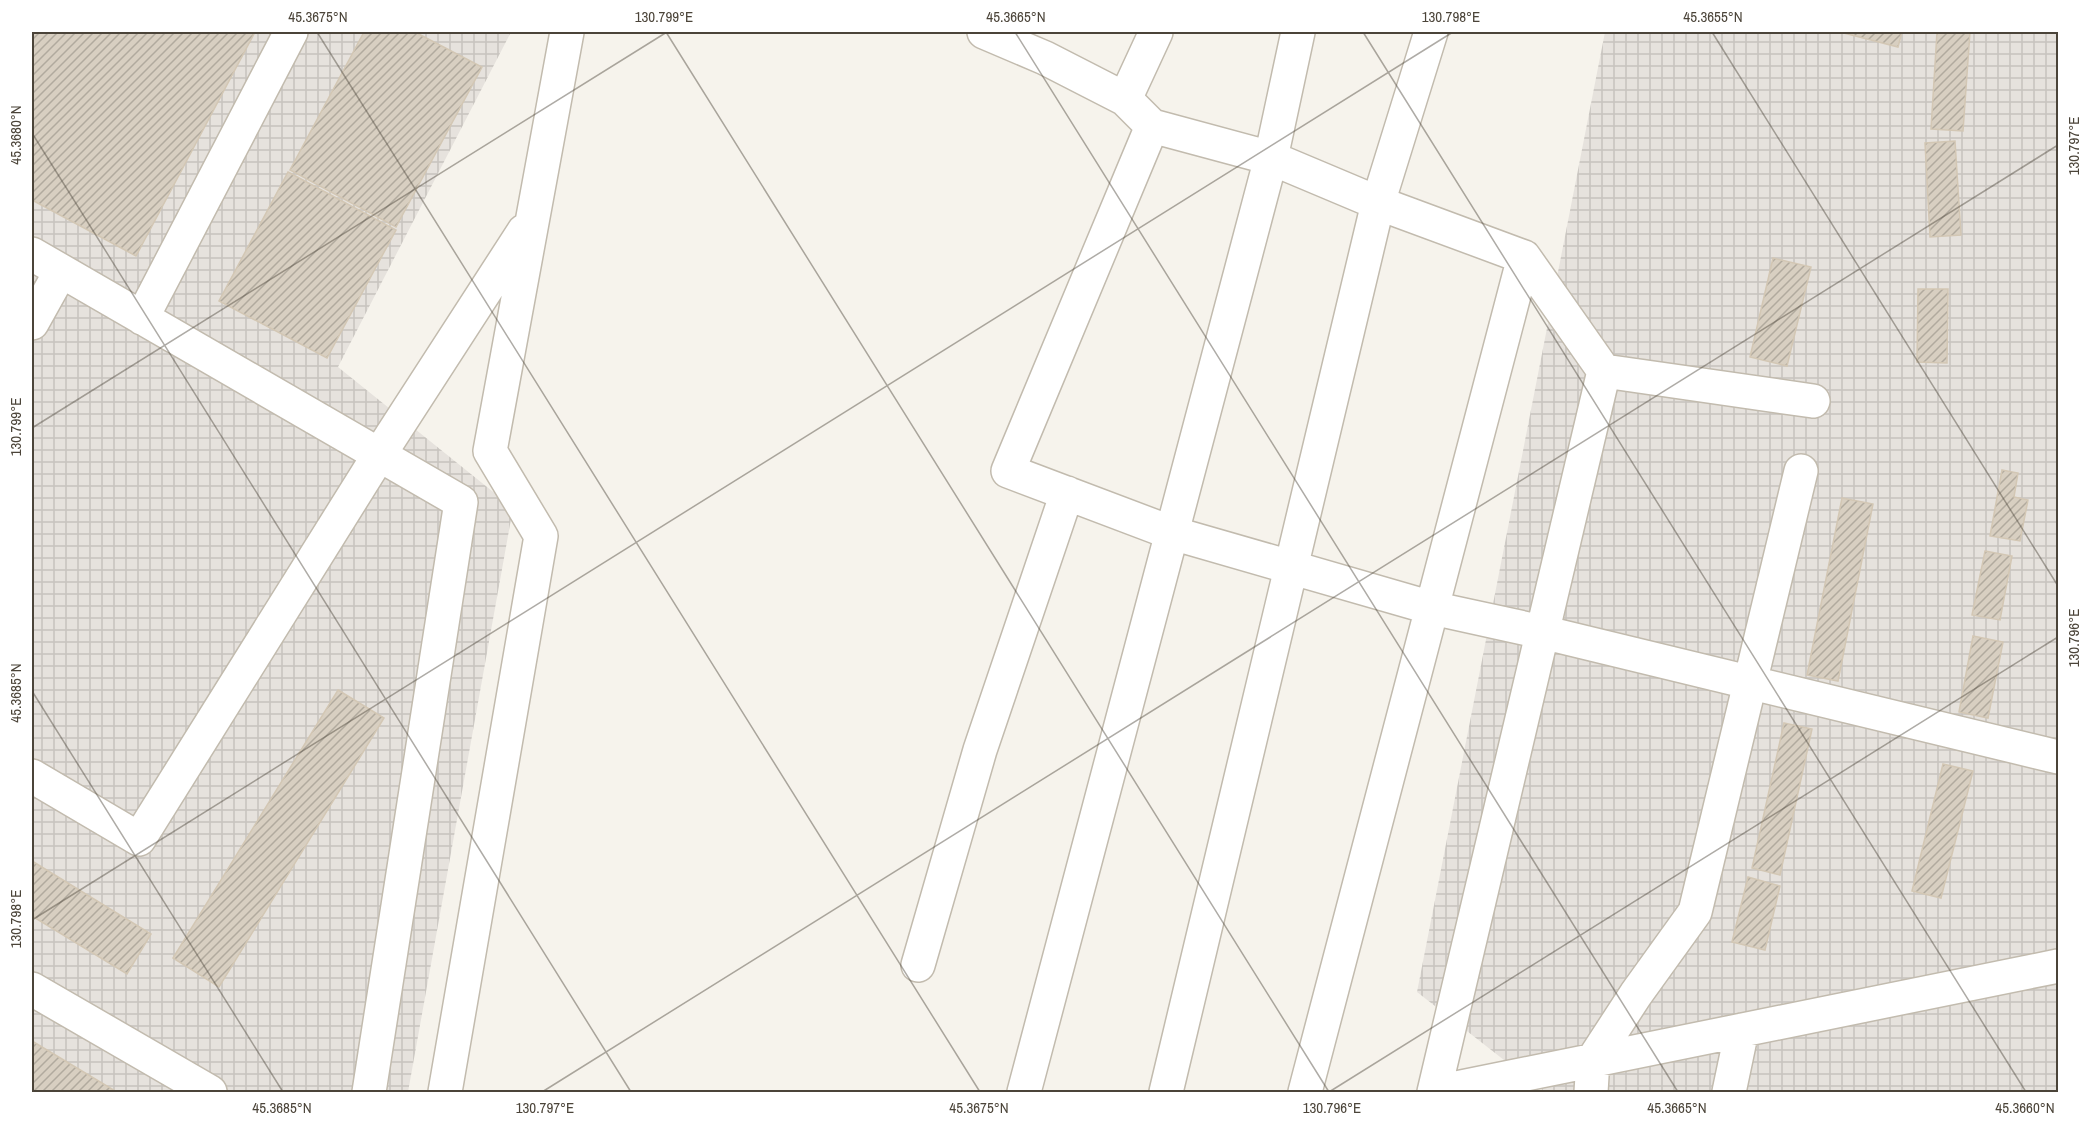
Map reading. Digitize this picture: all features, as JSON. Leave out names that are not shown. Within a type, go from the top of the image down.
[{"type":"street","points":[[142,318],[291,32]]},
{"type":"street","points":[[445,1092],[541,536],[490,452],[567,32]]},
{"type":"street","points":[[984,32],[1050,45],[1125,99],[1152,126],[1271,158],[1378,203],[1524,257],[1604,371],[1813,401]]},
{"type":"street","points":[[1125,99],[1156,32]]},
{"type":"street","points":[[1024,1092],[1271,158],[1298,32]]},
{"type":"street","points":[[1166,1092],[1378,203],[1431,32]]},
{"type":"street","points":[[1152,126],[1008,471],[1172,533],[1432,608],[1542,632],[2058,757]]},
{"type":"street","points":[[32,776],[139,839],[379,454],[533,218]]},
{"type":"street","points":[[32,254],[461,502],[369,1092]]},
{"type":"street","points":[[1305,1092],[1524,257]]},
{"type":"street","points":[[32,323],[61,271]]},
{"type":"street","points":[[1604,371],[1436,1092],[2058,966]]},
{"type":"street","points":[[1591,1092],[1593,1060],[1636,994],[1695,912],[1801,471]]},
{"type":"street","points":[[918,965],[980,750],[1067,493]]},
{"type":"street","points":[[32,989],[210,1092]]},
{"type":"street","points":[[1730,1092],[1742,1030]]},
{"type":"shaded area","points":[[32,32],[511,32],[338,367],[513,508],[408,1092],[32,1092]]},
{"type":"shaded area","points":[[1605,32],[2058,32],[2058,1092],[1545,1092],[1417,992]]},
{"type":"building","points":[[32,32],[255,32],[136,256],[32,200]]},
{"type":"building","points":[[364,32],[415,32],[482,67],[396,227],[290,170]]},
{"type":"building","points":[[1840,32],[1902,32],[1898,47]]},
{"type":"building","points":[[1937,32],[1970,32],[1963,131],[1931,129]]},
{"type":"building","points":[[1955,141],[1961,235],[1930,237],[1925,143]]},
{"type":"building","points":[[288,172],[396,230],[327,358],[219,301]]},
{"type":"building","points":[[1773,258],[1811,267],[1787,366],[1750,357]]},
{"type":"building","points":[[1918,289],[1948,289],[1947,363],[1917,362]]},
{"type":"building","points":[[2002,470],[2018,473],[2014,497],[2028,500],[2020,541],[1990,536]]},
{"type":"building","points":[[1842,498],[1873,504],[1838,681],[1807,675]]},
{"type":"building","points":[[1985,551],[2012,556],[2000,620],[1972,615]]},
{"type":"building","points":[[1973,636],[2003,642],[1988,718],[1959,712]]},
{"type":"building","points":[[338,690],[384,718],[219,987],[173,958]]},
{"type":"building","points":[[1784,723],[1812,729],[1780,875],[1752,868]]},
{"type":"building","points":[[1943,764],[1973,771],[1941,898],[1912,891]]},
{"type":"building","points":[[32,861],[151,934],[127,974],[32,916]]},
{"type":"building","points":[[1748,877],[1780,886],[1765,950],[1732,942]]},
{"type":"building","points":[[32,1041],[117,1092],[32,1092]]}]
